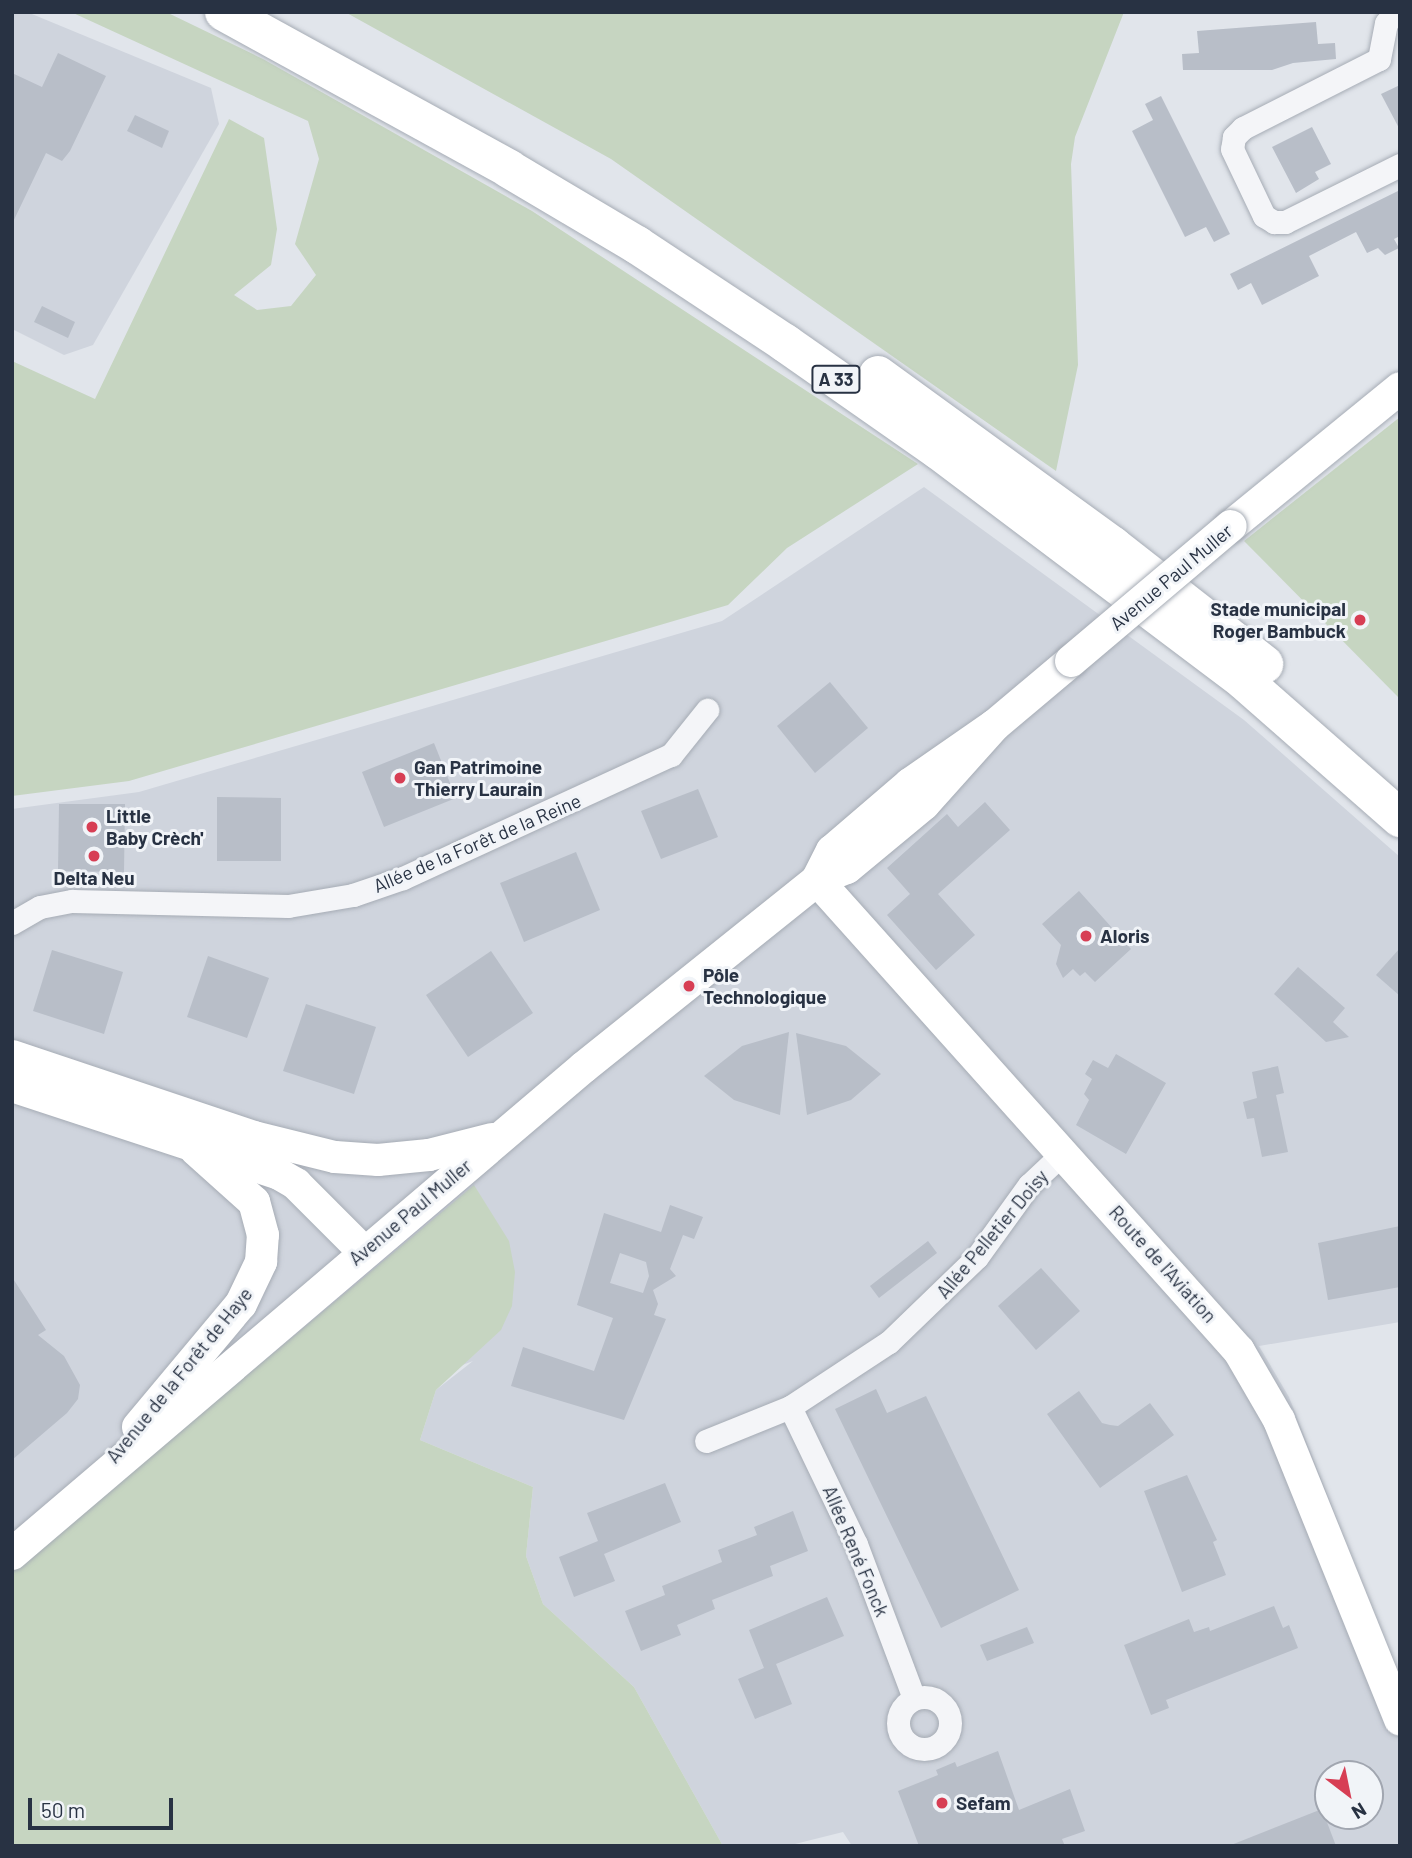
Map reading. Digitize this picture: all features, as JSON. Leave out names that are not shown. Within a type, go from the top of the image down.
[{"type":"highway","name":"A 33","points":[[223,12],[520,176],[637,245],[796,351],[939,450],[1244,681],[1400,818]]},
{"type":"highway","name":"A 33","points":[[279,12],[460,111],[655,227],[901,391],[1260,660],[1400,783]]},
{"type":"street","points":[[1395,12],[1386,23],[1379,59],[1243,128],[1234,137],[1232,149],[1264,216],[1274,222],[1285,222],[1400,165]]},
{"type":"street","name":"Avenue Paul Muller","points":[[12,1554],[363,1251],[500,1137],[817,880],[847,868],[924,804],[995,725],[1400,388]]},
{"type":"street","name":"Avenue Paul Muller","points":[[1350,430],[1400,399]]},
{"type":"street","name":"Allée de la Forêt de la Reine","points":[[12,923],[40,907],[72,901],[288,906],[353,895],[403,878],[671,755],[707,710]]},
{"type":"street","name":"Route de l'Aviation","points":[[817,880],[1223,1331],[1264,1391],[1308,1487],[1400,1718]]},
{"type":"street","points":[[12,1056],[254,1137],[335,1157],[378,1160],[429,1155],[500,1137]]},
{"type":"street","name":"Avenue de la Forêt de Haye","points":[[12,1086],[195,1149],[279,1174],[296,1184],[363,1251]]},
{"type":"street","points":[[254,1137],[307,1170],[324,1186],[352,1220],[363,1251]]},
{"type":"street","name":"Avenue de la Forêt de Haye","points":[[81,1496],[241,1304],[256,1281],[262,1235],[254,1202],[195,1149]]},
{"type":"street","name":"Allée Pelletier Doisy","points":[[706,1441],[790,1407],[859,1364],[937,1300],[977,1257],[1029,1185],[1063,1153]]},
{"type":"street","name":"Allée René Fonck","points":[[790,1407],[856,1544],[914,1698]]},
{"type":"shaded area","points":[[12,12],[27,12],[211,88],[219,124],[93,345],[64,355],[12,329]]},
{"type":"shaded area","points":[[924,487],[1244,720],[1400,857],[1400,1322],[1259,1346],[1289,1397],[1400,1680],[1400,1846],[852,1846],[843,1832],[787,1846],[723,1846],[634,1687],[543,1604],[526,1556],[533,1487],[420,1440],[436,1390],[473,1361],[92,1506],[12,1572],[12,809],[139,792],[722,621]]},
{"type":"green space","points":[[71,12],[166,12],[263,59],[532,211],[918,464],[787,548],[728,605],[129,781],[12,796],[12,361],[95,399],[229,119],[264,138],[277,229],[271,265],[234,295],[257,310],[291,306],[316,275],[295,244],[319,159],[308,121]]},
{"type":"green space","points":[[345,12],[1124,12],[1075,137],[1071,164],[1078,365],[1056,471],[611,159]]},
{"type":"green space","name":"Stade municipal Roger Bambuck","points":[[1400,417],[1400,699],[1244,541]]},
{"type":"green space","points":[[474,1185],[509,1241],[515,1272],[512,1306],[501,1330],[436,1390],[420,1440],[533,1487],[526,1556],[543,1604],[634,1687],[723,1846],[12,1846],[12,1572]]},
{"type":"building","points":[[1316,22],[1318,44],[1335,43],[1336,59],[1293,63],[1272,70],[1183,70],[1182,54],[1199,53],[1197,31]]},
{"type":"building","points":[[58,53],[106,76],[70,151],[62,161],[46,153],[12,224],[12,73],[42,87]]},
{"type":"building","points":[[1400,85],[1400,130],[1381,94]]},
{"type":"building","points":[[1161,96],[1230,234],[1214,242],[1206,227],[1185,237],[1132,131],[1153,120],[1145,104]]},
{"type":"building","points":[[135,115],[169,131],[162,148],[127,131]]},
{"type":"building","points":[[1312,127],[1331,164],[1315,172],[1319,179],[1296,193],[1272,147]]},
{"type":"building","points":[[1400,190],[1400,236],[1394,239],[1399,248],[1385,255],[1378,248],[1367,253],[1356,232],[1309,256],[1319,276],[1262,305],[1251,283],[1238,290],[1230,274]]},
{"type":"building","points":[[42,306],[75,322],[68,338],[34,322]]},
{"type":"building","points":[[830,682],[868,728],[815,773],[777,726]]},
{"type":"building","points":[[434,743],[456,798],[384,827],[362,772]]},
{"type":"building","points":[[698,789],[718,837],[661,859],[641,811]]},
{"type":"building","points":[[217,797],[281,798],[281,861],[217,861]]},
{"type":"building","points":[[985,802],[1010,830],[938,894],[975,935],[936,970],[887,915],[910,894],[887,868],[947,814],[958,827]]},
{"type":"building","points":[[59,804],[125,804],[124,872],[58,871]]},
{"type":"building","points":[[576,852],[600,910],[524,942],[500,883]]},
{"type":"building","name":"Aloris","points":[[1079,891],[1131,949],[1095,982],[1085,972],[1080,976],[1073,969],[1063,978],[1056,964],[1061,945],[1042,924]]},
{"type":"building","points":[[1400,948],[1400,996],[1376,975]]},
{"type":"building","points":[[52,950],[123,972],[104,1034],[33,1011]]},
{"type":"building","points":[[491,951],[533,1013],[468,1057],[426,995]]},
{"type":"building","points":[[208,956],[269,978],[247,1038],[187,1017]]},
{"type":"building","points":[[1298,967],[1345,1008],[1333,1022],[1349,1037],[1326,1042],[1274,994]]},
{"type":"building","points":[[306,1004],[376,1027],[354,1094],[283,1071]]},
{"type":"building","points":[[789,1032],[780,1115],[734,1100],[704,1076],[742,1046]]},
{"type":"building","points":[[796,1033],[846,1046],[881,1074],[851,1100],[807,1115]]},
{"type":"building","points":[[1116,1054],[1166,1083],[1126,1154],[1076,1125],[1089,1100],[1084,1094],[1092,1079],[1085,1074],[1093,1060],[1108,1068]]},
{"type":"building","points":[[1278,1066],[1284,1093],[1276,1095],[1288,1152],[1262,1157],[1254,1118],[1247,1119],[1243,1102],[1257,1098],[1252,1072]]},
{"type":"building","points":[[670,1205],[703,1217],[694,1239],[683,1235],[670,1269],[676,1276],[653,1290],[658,1304],[654,1315],[666,1319],[624,1420],[511,1386],[523,1347],[594,1371],[613,1318],[577,1305],[604,1213],[661,1232]],"holes":[[[620,1253],[646,1262],[649,1276],[643,1293],[610,1283]]]},
{"type":"building","points":[[1400,1226],[1400,1287],[1328,1300],[1318,1243]]},
{"type":"building","points":[[928,1241],[937,1253],[879,1298],[870,1286]]},
{"type":"building","points":[[1041,1268],[1080,1311],[1036,1350],[998,1306]]},
{"type":"building","points":[[12,1277],[46,1330],[38,1335],[64,1356],[80,1385],[78,1399],[67,1413],[12,1460]]},
{"type":"building","points":[[876,1389],[887,1413],[926,1396],[1019,1590],[941,1628],[835,1409]]},
{"type":"building","points":[[1079,1391],[1102,1423],[1118,1426],[1150,1403],[1174,1435],[1100,1488],[1047,1414]]},
{"type":"building","points":[[1187,1475],[1217,1540],[1213,1542],[1226,1575],[1182,1592],[1144,1491]]},
{"type":"building","points":[[665,1483],[681,1522],[604,1554],[615,1581],[574,1597],[559,1557],[598,1541],[587,1513]]},
{"type":"building","points":[[793,1511],[808,1551],[770,1566],[773,1576],[712,1600],[715,1609],[677,1625],[681,1635],[641,1651],[625,1611],[665,1595],[662,1586],[722,1562],[718,1550],[757,1535],[754,1527]]},
{"type":"building","points":[[827,1597],[844,1636],[776,1664],[792,1704],[755,1719],[738,1679],[764,1668],[749,1630]]},
{"type":"building","points":[[1274,1606],[1283,1628],[1289,1625],[1298,1648],[1166,1700],[1169,1708],[1151,1715],[1124,1645],[1189,1619],[1194,1632],[1209,1627],[1210,1631]]},
{"type":"building","points":[[1027,1627],[1034,1643],[987,1661],[980,1645]]},
{"type":"building","name":"Sefam","points":[[998,1751],[1019,1810],[1070,1789],[1085,1831],[1062,1839],[1065,1846],[919,1846],[898,1791],[938,1775],[936,1770],[955,1762],[957,1767]]},
{"type":"building","points":[[1314,1812],[1314,1830],[1330,1830],[1336,1846],[1231,1846]]},
{"type":"place","name":"Stade municipal Roger Bambuck","points":[[1360,620]]},
{"type":"place","name":"Gan Patrimoine Thierry Laurain","points":[[400,778]]},
{"type":"place","name":"Little Baby Crèch'","points":[[92,827]]},
{"type":"place","name":"Delta Neu","points":[[94,856]]},
{"type":"place","name":"Aloris","points":[[1086,936]]},
{"type":"place","name":"Pôle Technologique","points":[[689,986]]},
{"type":"place","name":"Sefam","points":[[942,1803]]}]
